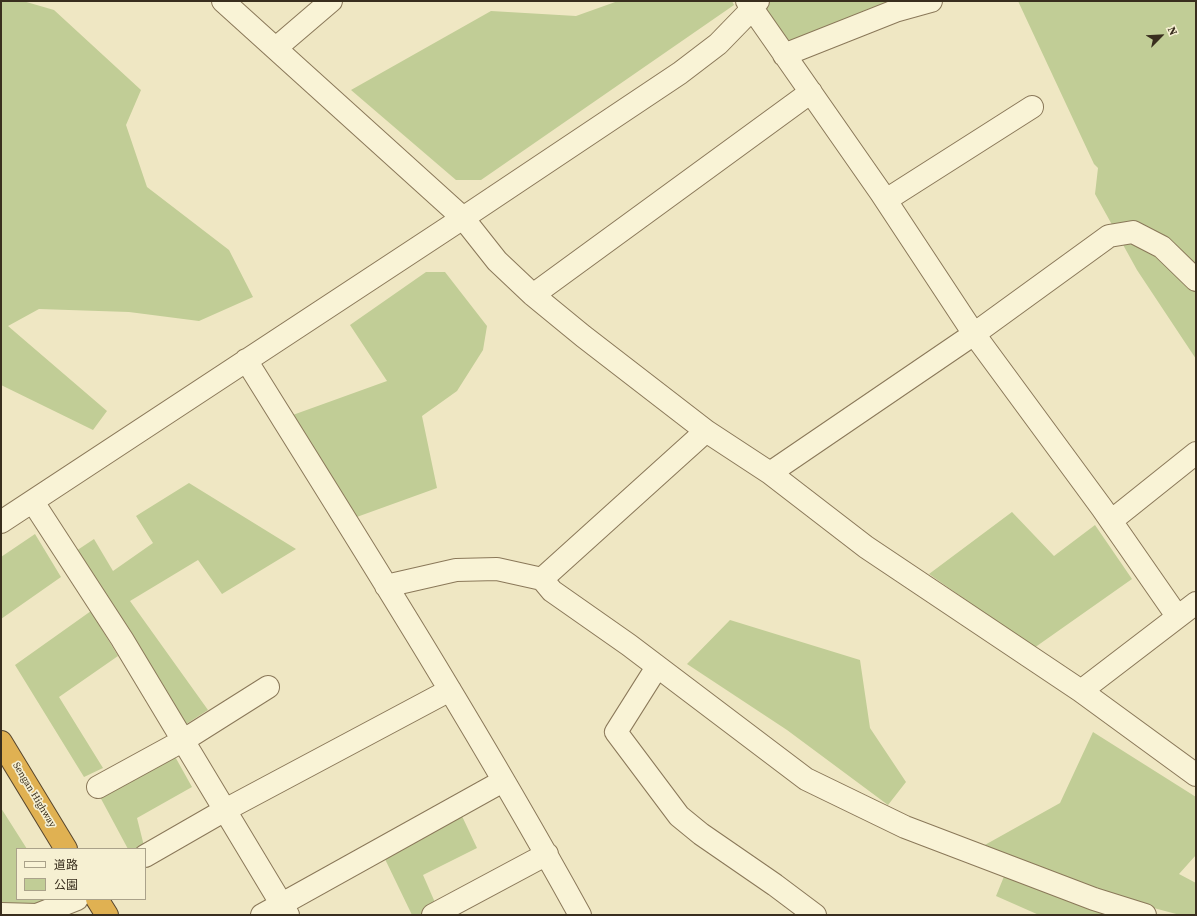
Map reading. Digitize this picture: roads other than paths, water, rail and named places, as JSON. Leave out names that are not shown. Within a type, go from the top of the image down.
[{"type":"highway","name":"Sengan Highway","points":[[1,742],[65,848]]},
{"type":"highway","points":[[98,900],[107,915]]},
{"type":"street","points":[[223,1],[463,218],[497,261],[533,295],[583,336],[706,431],[770,473],[866,547],[1081,691],[1196,775]]},
{"type":"street","points":[[276,48],[331,1]]},
{"type":"street","points":[[784,55],[894,11],[931,1]]},
{"type":"street","points":[[1,522],[463,218],[680,72],[718,44],[753,4],[784,55],[886,200],[974,334],[1111,521],[1177,616]]},
{"type":"street","points":[[533,295],[811,92]]},
{"type":"street","points":[[886,200],[1032,107]]},
{"type":"street","points":[[770,473],[974,334],[1109,236],[1133,232],[1162,246],[1196,280]]},
{"type":"street","points":[[246,360],[450,690],[580,915]]},
{"type":"street","points":[[542,579],[706,431]]},
{"type":"street","points":[[1111,521],[1196,453]]},
{"type":"street","points":[[33,502],[122,639],[285,910]]},
{"type":"street","points":[[386,586],[456,570],[497,569],[542,579],[552,591],[629,645],[806,778],[905,827],[1094,899],[1145,915]]},
{"type":"street","points":[[1081,691],[1177,616],[1196,603]]},
{"type":"street","points":[[657,667],[616,732],[679,816],[700,834],[815,915]]},
{"type":"street","points":[[98,787],[184,740],[268,688]]},
{"type":"street","points":[[146,855],[225,810],[450,690]]},
{"type":"street","points":[[262,915],[285,910],[503,781]]},
{"type":"street","points":[[433,915],[546,854]]},
{"type":"street","points":[[1,914],[37,915],[74,900]]}]
